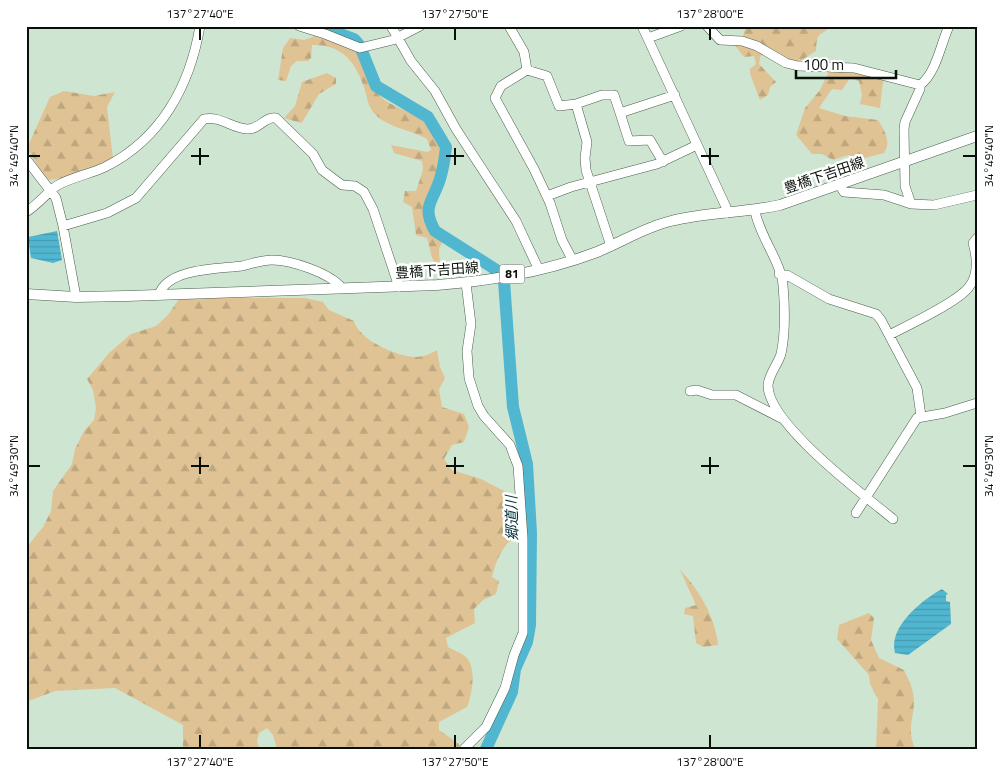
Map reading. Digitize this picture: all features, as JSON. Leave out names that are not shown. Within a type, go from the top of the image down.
[{"type":"main road","name":"豊橋下吉田線","points":[[26,294],[76,297],[159,295],[466,283],[572,259],[611,246],[648,228],[670,221],[755,211],[905,162],[977,136]]},
{"type":"street","points":[[26,212],[37,206],[57,185],[118,159],[166,118],[195,55],[200,26]]},
{"type":"street","points":[[299,26],[362,48],[399,38],[420,26]]},
{"type":"street","points":[[391,26],[411,61],[435,91],[456,129],[516,221],[538,268]]},
{"type":"street","points":[[510,26],[524,52],[527,70]]},
{"type":"street","points":[[642,26],[726,207],[727,213]]},
{"type":"street","points":[[648,38],[681,26]]},
{"type":"street","points":[[707,26],[720,40],[742,41],[757,46],[786,62],[807,67],[854,68],[909,84],[925,82],[949,26]]},
{"type":"street","points":[[572,259],[562,240],[547,196],[495,98],[501,86],[527,70],[547,76],[559,106],[576,104],[602,95],[614,95],[629,141],[650,140],[663,162]]},
{"type":"street","points":[[911,204],[905,186],[905,122],[918,96],[920,84]]},
{"type":"street","points":[[620,113],[675,95]]},
{"type":"street","points":[[576,104],[586,142],[584,158],[611,246]]},
{"type":"street","points":[[63,226],[107,213],[136,198],[204,120],[218,119],[248,129],[255,128],[267,119],[276,118],[313,154],[322,170],[342,185],[355,186],[364,192],[373,208],[399,286]]},
{"type":"street","points":[[547,196],[663,162],[697,145]]},
{"type":"street","points":[[26,159],[51,190],[63,226],[76,297]]},
{"type":"street","points":[[839,184],[844,192],[884,195],[911,204],[943,205],[977,195]]},
{"type":"street","points":[[755,211],[783,286],[785,330],[778,362],[768,386],[780,418]]},
{"type":"street","points":[[889,335],[936,310],[968,289],[976,270],[977,261],[973,242],[977,238]]},
{"type":"street","points":[[159,295],[160,288],[167,283],[203,269],[240,266],[270,260],[307,268],[324,275],[342,288]]},
{"type":"street","points":[[779,274],[787,276],[829,299],[876,314],[917,388],[922,416]]},
{"type":"street","points":[[464,749],[486,727],[507,683],[514,655],[523,633],[522,538],[518,466],[510,444],[484,416],[468,378],[467,352],[471,324],[466,283]]},
{"type":"street","points":[[690,391],[712,394],[736,394],[780,418],[841,478],[893,519]]},
{"type":"street","points":[[856,513],[912,423],[922,416],[945,413],[977,403]]},
{"type":"green space","points":[[746,26],[831,26],[818,37],[816,51],[797,63],[767,48],[761,54],[759,64],[776,82],[770,87],[768,95],[760,100],[750,74],[750,69],[756,64],[754,56],[744,57],[734,44],[741,43]]},
{"type":"green space","points":[[315,36],[345,46],[356,52],[363,61],[377,93],[388,102],[428,124],[439,139],[442,150],[441,162],[426,208],[426,218],[430,229],[443,240],[439,249],[440,270],[432,258],[427,238],[416,235],[412,207],[403,202],[405,191],[416,191],[423,170],[422,161],[394,153],[391,145],[427,152],[431,150],[427,139],[391,125],[378,117],[370,107],[357,71],[347,57],[332,48],[312,45],[311,58],[308,61],[297,61],[291,66],[286,81],[278,80],[283,48],[290,38],[304,40]]},
{"type":"green space","points":[[829,71],[857,73],[883,81],[880,108],[860,104],[862,95],[859,81],[850,78],[842,90],[832,89],[819,108],[845,116],[878,120],[887,140],[884,153],[857,160],[849,155],[833,160],[822,154],[812,154],[796,135],[805,108],[820,90]]},
{"type":"green space","points":[[327,73],[336,78],[336,84],[319,94],[303,121],[301,123],[284,118],[295,106],[302,82]]},
{"type":"green space","points":[[64,91],[94,96],[115,92],[107,107],[113,159],[81,173],[64,178],[46,180],[27,148],[50,97]]},
{"type":"green space","points":[[180,298],[305,298],[323,302],[329,310],[354,321],[357,328],[370,340],[398,354],[415,357],[427,355],[437,350],[440,367],[445,378],[439,389],[442,407],[464,414],[469,427],[464,442],[452,445],[444,459],[452,470],[481,479],[506,492],[516,509],[516,536],[500,554],[492,577],[499,581],[496,594],[483,600],[474,609],[475,623],[446,638],[448,647],[466,657],[472,668],[472,688],[467,707],[439,722],[439,730],[459,744],[460,749],[277,749],[273,735],[267,728],[259,733],[257,742],[260,749],[183,749],[183,725],[115,688],[55,691],[26,702],[26,548],[43,527],[51,511],[53,491],[72,464],[75,449],[84,431],[94,420],[96,408],[93,390],[87,379],[109,353],[131,334],[156,326],[167,316]]},
{"type":"green space","points":[[680,570],[705,604],[714,624],[718,645],[703,647],[696,643],[693,616],[684,614],[685,608],[696,605]]},
{"type":"green space","points":[[869,613],[874,618],[871,640],[879,658],[904,670],[912,687],[914,708],[911,733],[915,749],[876,749],[878,699],[870,684],[869,675],[837,639],[839,625]]},
{"type":"water","points":[[57,231],[62,260],[53,263],[31,258],[28,237]]},
{"type":"water","points":[[942,589],[948,594],[946,595],[946,601],[950,602],[951,624],[908,655],[895,653],[894,643],[897,634],[908,615],[925,600]]},
{"type":"waterway","name":"郷道川","points":[[319,26],[354,39],[360,46],[376,86],[428,117],[446,147],[440,179],[430,204],[429,216],[431,223],[435,231],[498,271]]},
{"type":"waterway","name":"郷道川","points":[[486,749],[512,692],[515,669],[527,642],[530,625],[531,533],[527,464],[513,407],[504,281]]}]
